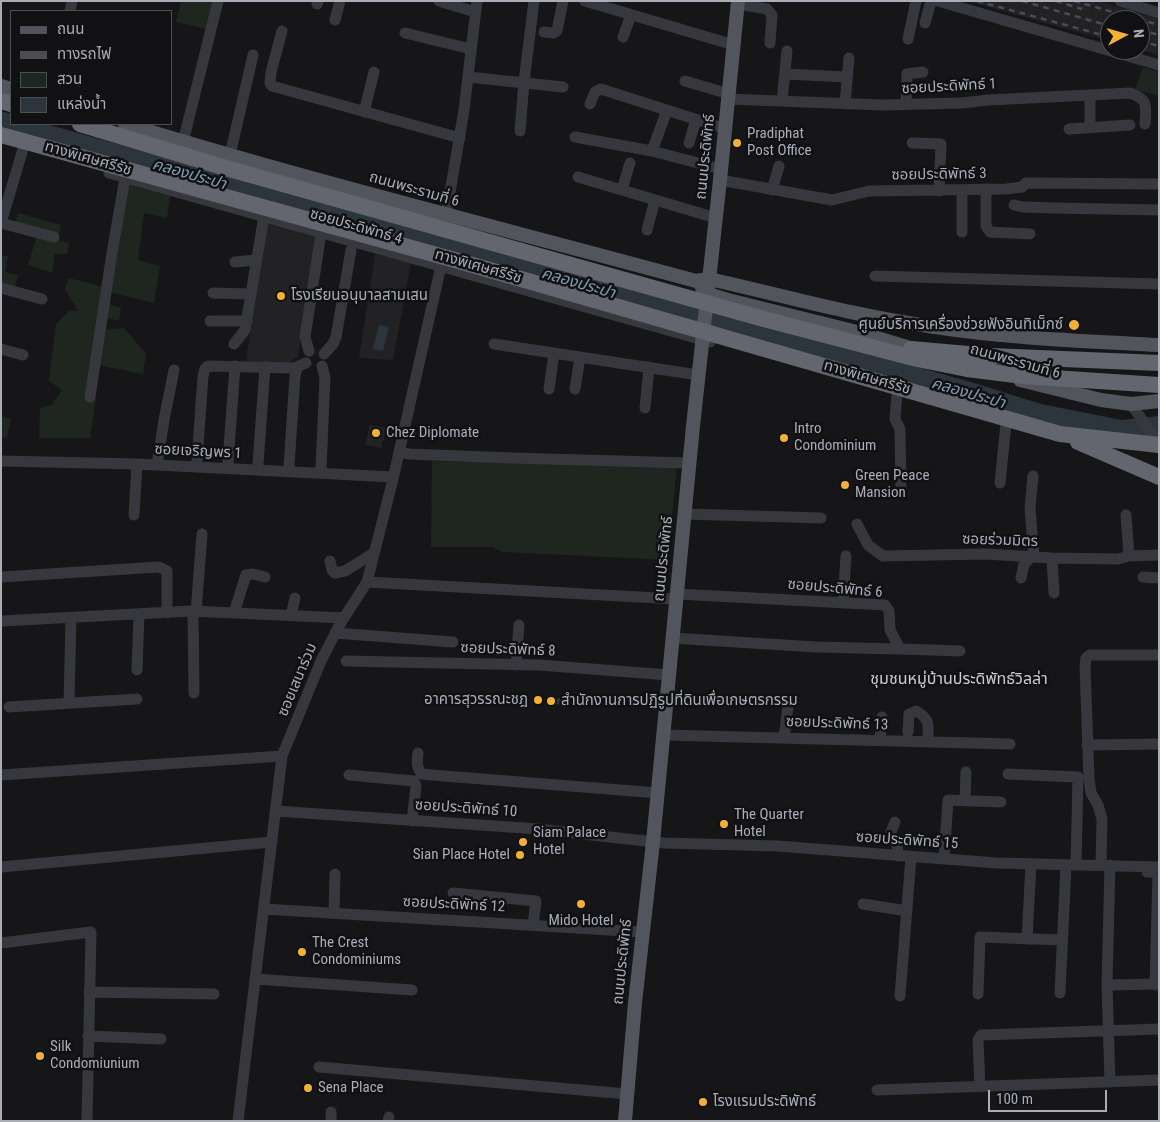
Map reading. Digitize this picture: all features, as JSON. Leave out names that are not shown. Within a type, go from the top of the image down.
[{"type":"highway","name":"ทางพิเศษศรีรัช","points":[[83,125],[226,168],[760,318],[917,359],[967,369],[1023,376],[1159,385]]},
{"type":"highway","name":"ทางพิเศษศรีรัช","points":[[1,134],[455,260],[1060,434],[1158,443]]},
{"type":"highway","points":[[859,344],[991,356],[1153,363]]},
{"type":"highway","points":[[1060,434],[1159,477]]},
{"type":"main road","name":"ถนนประดิพัทธ์","points":[[702,280],[716,218],[738,3]]},
{"type":"main road","name":"ถนนพระรามที่ 6","points":[[128,125],[446,216],[702,280],[836,309],[928,326],[1044,340],[1159,345]]},
{"type":"main road","points":[[702,280],[708,294]]},
{"type":"main road","name":"ถนนพระรามที่ 6","points":[[708,294],[857,332],[1058,390],[1135,409],[1159,401]]},
{"type":"main road","name":"ถนนประดิพัทธ์","points":[[625,1121],[689,462],[708,294]]},
{"type":"street","points":[[183,142],[218,1]]},
{"type":"street","points":[[335,20],[340,1]]},
{"type":"street","points":[[439,1],[476,7],[460,138],[446,216]]},
{"type":"street","points":[[520,131],[534,1]]},
{"type":"street","points":[[544,32],[553,33],[558,31],[563,1]]},
{"type":"street","points":[[585,1],[734,45]]},
{"type":"street","points":[[908,39],[916,1]]},
{"type":"street","points":[[925,23],[931,1]]},
{"type":"street","points":[[938,1],[1159,64]]},
{"type":"street","points":[[1120,1],[1159,13]]},
{"type":"street","points":[[738,3],[770,11],[772,15],[770,43]]},
{"type":"street","points":[[623,38],[631,15]]},
{"type":"street","points":[[282,31],[271,72],[270,83],[272,86],[460,138]]},
{"type":"street","points":[[405,33],[471,49]]},
{"type":"street","points":[[782,101],[787,51]]},
{"type":"street","points":[[230,155],[254,55]]},
{"type":"street","points":[[845,104],[848,58]]},
{"type":"street","points":[[364,112],[374,72]]},
{"type":"street","points":[[906,104],[907,74],[923,72]]},
{"type":"street","points":[[785,74],[847,77]]},
{"type":"street","points":[[468,77],[563,87]]},
{"type":"street","name":"ซอยประดิพัทธ์ 1","points":[[685,82],[728,96],[845,104],[962,103],[1130,93],[1142,99],[1146,105],[1145,124]]},
{"type":"street","points":[[590,104],[595,92],[601,89],[726,129]]},
{"type":"street","points":[[1090,95],[1090,127]]},
{"type":"street","points":[[652,151],[667,110]]},
{"type":"street","points":[[689,144],[696,120]]},
{"type":"street","points":[[1070,129],[1130,125]]},
{"type":"street","name":"ซอยประดิพัทธ์ 3","points":[[575,137],[652,151],[772,190],[832,200],[869,191],[986,189],[1022,187],[1026,183],[1159,184]]},
{"type":"street","name":"ซอยประดิพัทธ์ 4","points":[[1,143],[441,266],[703,334],[897,394],[1006,424],[1116,458],[1159,468]]},
{"type":"street","points":[[912,143],[941,144],[939,190]]},
{"type":"street","points":[[23,149],[1,223],[54,237]]},
{"type":"street","points":[[622,190],[630,163]]},
{"type":"street","points":[[772,190],[778,166]]},
{"type":"street","points":[[578,177],[716,218]]},
{"type":"street","points":[[90,397],[125,178]]},
{"type":"street","points":[[289,466],[294,376],[309,350],[305,337],[323,220],[332,184]]},
{"type":"street","points":[[986,189],[986,226],[990,232],[1030,234]]},
{"type":"street","points":[[962,190],[962,232]]},
{"type":"street","points":[[647,230],[655,200]]},
{"type":"street","points":[[1014,205],[1023,207],[1159,210]]},
{"type":"street","points":[[234,344],[245,330],[264,216]]},
{"type":"street","points":[[324,354],[333,344],[336,337],[351,250]]},
{"type":"street","points":[[236,262],[256,260]]},
{"type":"street","name":"ซอยเสนาร่วม","points":[[238,1121],[282,756],[321,661],[335,633],[367,582],[399,452],[441,266]]},
{"type":"street","points":[[875,276],[1159,284]]},
{"type":"street","points":[[1,288],[42,299]]},
{"type":"street","points":[[213,293],[251,294]]},
{"type":"street","points":[[210,321],[247,320]]},
{"type":"street","points":[[494,344],[698,375]]},
{"type":"street","points":[[309,350],[316,348],[324,354],[325,360],[322,366],[325,377],[321,468]]},
{"type":"street","points":[[1,349],[23,355]]},
{"type":"street","points":[[549,390],[554,353]]},
{"type":"street","points":[[575,389],[580,357]]},
{"type":"street","points":[[197,461],[203,376],[208,366],[265,367],[302,365],[313,368],[322,366]]},
{"type":"street","points":[[228,462],[235,366]]},
{"type":"street","points":[[258,464],[265,367]]},
{"type":"street","points":[[645,408],[648,367]]},
{"type":"street","points":[[157,465],[174,370]]},
{"type":"street","points":[[897,394],[895,419],[900,429],[901,489]]},
{"type":"street","points":[[1135,409],[1158,443]]},
{"type":"street","points":[[1000,483],[1006,424]]},
{"type":"street","points":[[399,452],[512,458],[689,462]]},
{"type":"street","name":"ซอยเจริญพร 1","points":[[1,462],[137,464],[393,477]]},
{"type":"street","points":[[134,515],[137,464]]},
{"type":"street","points":[[1021,578],[1024,564],[1033,557],[1030,508],[1033,476]]},
{"type":"street","points":[[685,514],[821,518]]},
{"type":"street","points":[[1126,515],[1129,556]]},
{"type":"street","name":"ซอยร่วมมิตร","points":[[857,524],[868,545],[884,556],[985,554],[1118,559],[1129,556],[1159,555]]},
{"type":"street","points":[[194,693],[195,612],[202,534]]},
{"type":"street","points":[[330,561],[332,570],[342,572],[374,553]]},
{"type":"street","points":[[843,603],[846,556]]},
{"type":"street","points":[[1052,558],[1054,593]]},
{"type":"street","points":[[1,577],[159,568],[167,572],[168,612]]},
{"type":"street","points":[[234,613],[246,575],[253,574],[265,577]]},
{"type":"street","points":[[1143,577],[1159,578]]},
{"type":"street","name":"ซอยประดิพัทธ์ 6","points":[[367,582],[885,605],[888,607],[890,630],[900,649]]},
{"type":"street","points":[[291,616],[295,598]]},
{"type":"street","points":[[7,621],[168,612],[344,618]]},
{"type":"street","points":[[137,670],[138,614]]},
{"type":"street","points":[[69,702],[71,618]]},
{"type":"street","points":[[516,664],[519,625]]},
{"type":"street","points":[[335,633],[453,642]]},
{"type":"street","points":[[672,638],[767,650],[824,647],[960,651]]},
{"type":"street","points":[[1110,1082],[1107,985],[1107,867],[1102,819],[1098,804],[1091,793],[1087,744],[1085,666],[1086,658],[1090,655],[1159,656]]},
{"type":"street","name":"ซอยประดิพัทธ์ 8","points":[[346,660],[516,664],[669,675]]},
{"type":"street","points":[[9,707],[137,699]]},
{"type":"street","points":[[783,737],[788,706]]},
{"type":"street","points":[[908,732],[910,714],[916,711],[925,715],[928,741]]},
{"type":"street","points":[[880,740],[882,717]]},
{"type":"street","name":"ซอยประดิพัทธ์ 13","points":[[663,734],[1010,744]]},
{"type":"street","points":[[1087,744],[1159,744]]},
{"type":"street","points":[[418,753],[417,765],[422,774],[658,793]]},
{"type":"street","points":[[1,775],[282,756]]},
{"type":"street","points":[[965,801],[966,772]]},
{"type":"street","points":[[349,774],[414,780],[416,786],[412,820]]},
{"type":"street","points":[[1008,774],[1078,777],[1071,865],[1062,940],[1060,993]]},
{"type":"street","points":[[944,859],[948,800],[1001,802]]},
{"type":"street","name":"ซอยประดิพัทธ์ 10","points":[[276,811],[538,829],[653,842]]},
{"type":"street","points":[[895,822],[891,832],[897,844],[898,856]]},
{"type":"street","points":[[1,867],[272,842]]},
{"type":"street","name":"ซอยประดิพัทธ์ 15","points":[[653,842],[777,846],[911,857],[1031,864],[1159,867]]},
{"type":"street","points":[[900,996],[911,857]]},
{"type":"street","points":[[1027,939],[1031,864]]},
{"type":"street","points":[[1107,867],[1158,872],[1157,984],[1107,985]]},
{"type":"street","points":[[334,913],[335,874]]},
{"type":"street","points":[[453,893],[536,901],[533,925]]},
{"type":"street","points":[[863,904],[907,911]]},
{"type":"street","name":"ซอยประดิพัทธ์ 12","points":[[264,909],[642,932]]},
{"type":"street","points":[[1,943],[91,932],[87,1121]]},
{"type":"street","points":[[978,994],[980,937],[1062,940]]},
{"type":"street","points":[[255,979],[412,990]]},
{"type":"street","points":[[89,992],[214,994]]},
{"type":"street","points":[[980,1087],[978,1040],[981,1035],[1159,1029]]},
{"type":"street","points":[[88,1036],[161,1039]]},
{"type":"street","points":[[319,1067],[627,1094]]},
{"type":"street","points":[[877,1090],[1159,1080]]},
{"type":"shaded area","points":[[967,1],[1098,1],[1128,10],[1100,10],[1100,38]]},
{"type":"shaded area","points":[[1150,16],[1159,19],[1159,55],[1150,53]]},
{"type":"shaded area","name":"โรงเรียนอนุบาลสามเสน","points":[[266,222],[315,235],[298,357],[288,363],[246,361]]},
{"type":"shaded area","points":[[375,254],[411,263],[393,360],[359,358]]},
{"type":"shaded area","name":"Chez Diplomate","points":[[370,425],[387,428],[381,448],[365,445]]},
{"type":"green space","points":[[181,1],[212,1],[206,29],[176,22]]},
{"type":"green space","points":[[1143,67],[1159,72],[1159,95],[1135,90]]},
{"type":"green space","points":[[128,184],[170,196],[167,218],[144,213],[138,260],[160,266],[154,303],[109,292]]},
{"type":"green space","points":[[18,213],[61,225],[59,236],[15,225]]},
{"type":"green space","points":[[37,235],[69,243],[67,254],[55,254],[52,273],[28,265]]},
{"type":"green space","points":[[1,255],[8,256],[5,272],[18,275],[14,289],[1,286]]},
{"type":"green space","points":[[69,278],[103,287],[101,301],[121,308],[119,321],[100,317],[105,330],[124,328],[146,354],[143,374],[98,365],[93,398],[96,399],[90,438],[39,438],[40,408],[52,405],[62,390],[49,381],[56,324],[69,311],[78,311],[65,289]]},
{"type":"green space","points":[[1,417],[11,419],[7,438],[1,437]]},
{"type":"green space","points":[[432,461],[677,465],[668,560],[503,552],[492,547],[431,547]]},
{"type":"water","name":"คลองประปา","points":[[1,111],[10,114],[10,125],[50,125],[971,382],[1041,404],[1122,420],[1159,416],[1159,439],[1035,423],[1,131]]},
{"type":"water","points":[[379,325],[389,327],[383,351],[373,349]]},
{"type":"water","points":[[559,698],[572,700],[572,703],[569,705],[554,704],[553,701]]},
{"type":"railway","points":[[977,1],[1100,34]]},
{"type":"railway","points":[[1022,1],[1100,23]]},
{"type":"railway","points":[[1056,1],[1082,9]]},
{"type":"railway","points":[[1074,1],[1159,25]]},
{"type":"railway","points":[[1150,33],[1159,35]]},
{"type":"railway","points":[[1150,44],[1159,46]]},
{"type":"place","name":"Pradiphat Post Office","points":[[737,143]]},
{"type":"place","name":"โรงเรียนอนุบาลสามเสน","points":[[281,296]]},
{"type":"place","name":"ศูนย์บริการเครื่องช่วยฟังอินทิเม็กซ์","points":[[1074,325]]},
{"type":"place","name":"Chez Diplomate","points":[[376,433]]},
{"type":"place","name":"Intro Condominium","points":[[784,438]]},
{"type":"place","name":"Green Peace Mansion","points":[[845,485]]},
{"type":"place","name":"อาคารสุวรรณะชฎ","points":[[538,700]]},
{"type":"place","name":"สำนักงานการปฏิรูปที่ดินเพื่อเกษตรกรรม","points":[[551,701]]},
{"type":"place","name":"The Quarter Hotel","points":[[724,824]]},
{"type":"place","name":"Siam Palace Hotel","points":[[523,842]]},
{"type":"place","name":"Sian Place Hotel","points":[[520,855]]},
{"type":"place","name":"Mido Hotel","points":[[581,904]]},
{"type":"place","name":"The Crest Condominiums","points":[[302,952]]},
{"type":"place","name":"Silk Condomiunium","points":[[40,1056]]},
{"type":"place","name":"Sena Place","points":[[308,1088]]},
{"type":"place","name":"โรงแรมประดิพัทธ์","points":[[703,1102]]},
{"type":"district","name":"ชุมชนหมู่บ้านประดิพัทธ์วิลล่า","points":[[959,680]]}]
